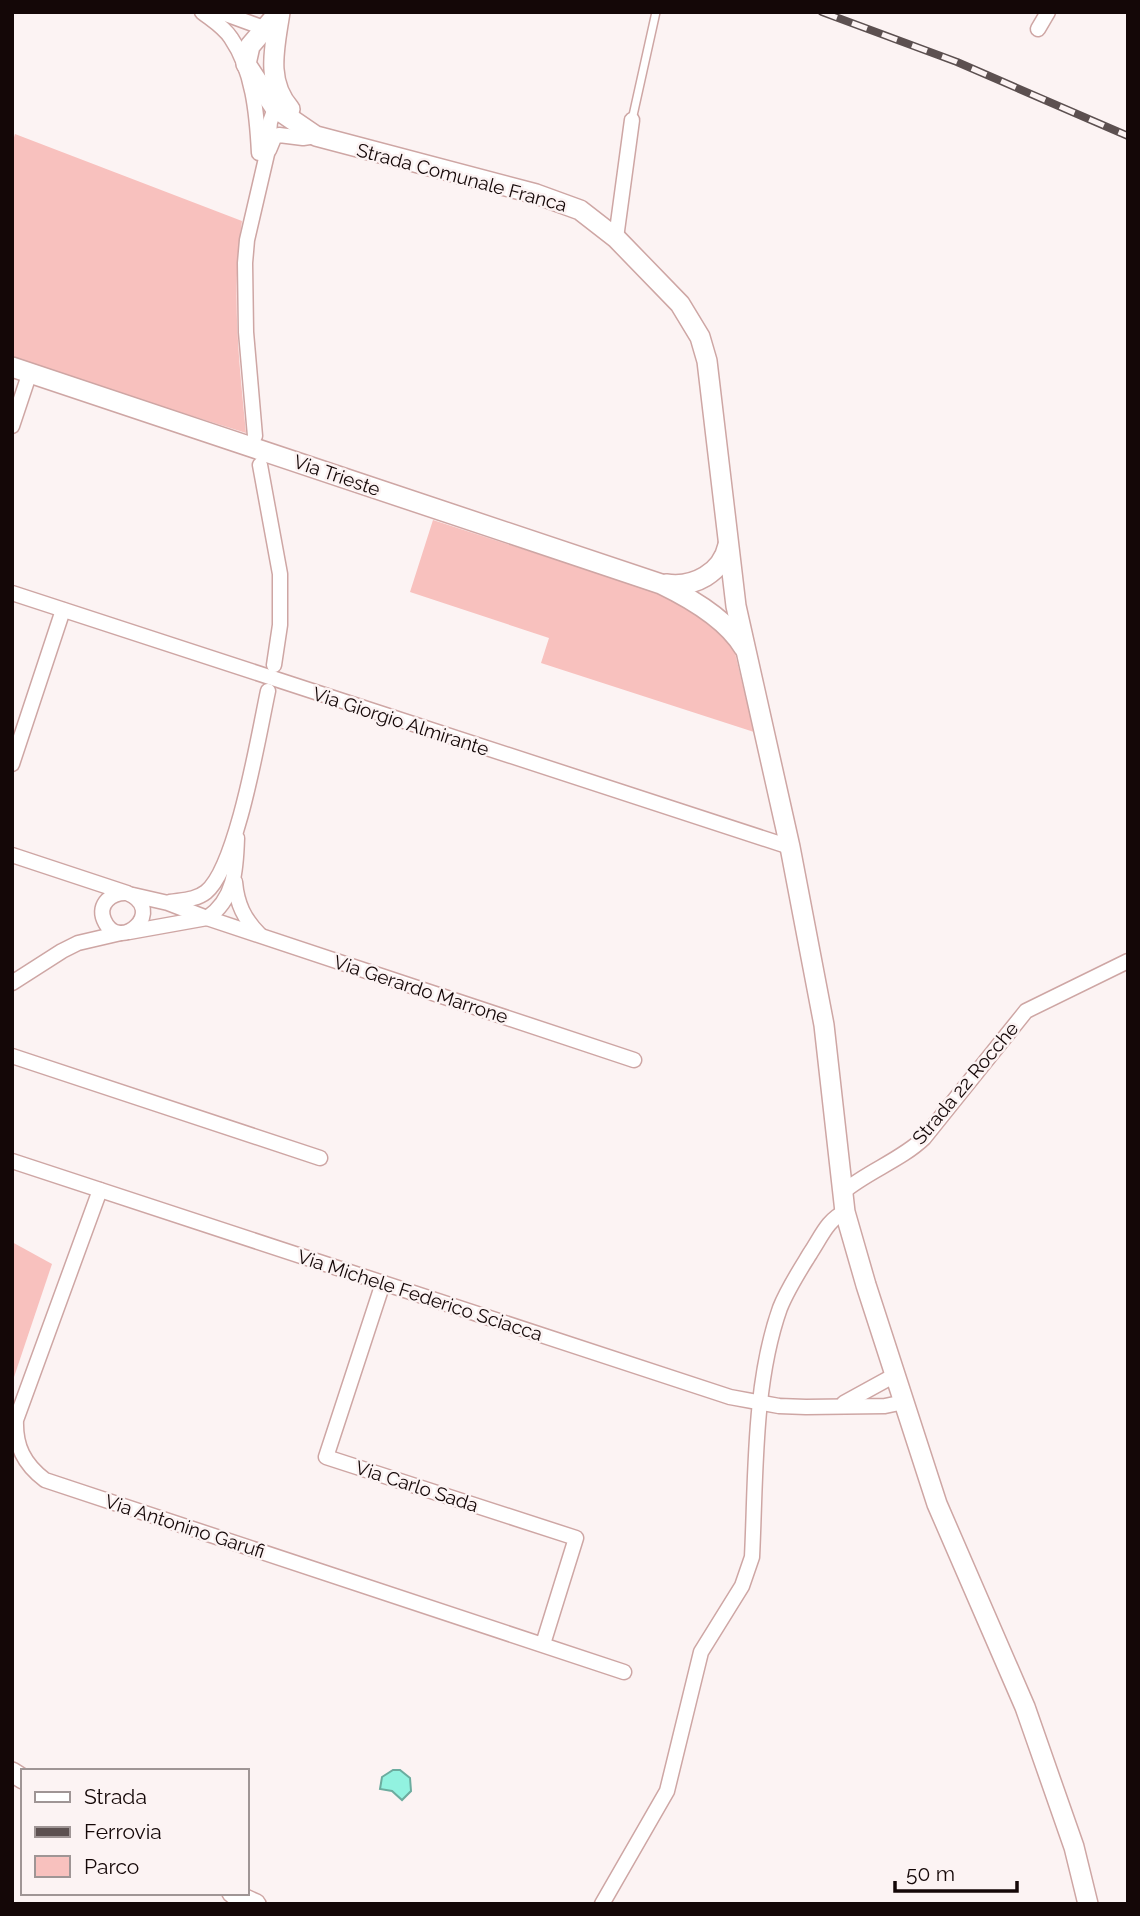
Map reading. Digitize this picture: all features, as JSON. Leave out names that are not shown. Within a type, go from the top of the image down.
[{"type":"street","points":[[202,12],[229,35],[246,64],[277,102],[316,136]]},
{"type":"street","points":[[220,12],[264,28],[274,45]]},
{"type":"street","points":[[262,175],[258,131],[246,64],[250,46],[280,12]]},
{"type":"street","points":[[255,436],[248,359],[245,263],[267,154],[270,122],[277,102],[273,64],[280,12]]},
{"type":"street","points":[[1038,29],[1048,12]]},
{"type":"street","points":[[277,102],[340,143]]},
{"type":"street","points":[[616,238],[632,120]]},
{"type":"street","points":[[267,154],[274,138],[279,135],[316,136],[340,143]]},
{"type":"street","name":"Strada Comunale Franca","points":[[340,143],[562,202],[598,222],[616,238],[680,304],[700,337],[707,361],[734,597],[790,847],[824,1025],[844,1202],[866,1285],[937,1504],[1025,1707],[1074,1847],[1088,1904]]},
{"type":"street","points":[[12,426],[21,369]]},
{"type":"street","name":"Via Trieste","points":[[21,369],[661,584],[692,591]]},
{"type":"street","points":[[260,465],[280,574],[280,625],[274,664]]},
{"type":"street","points":[[692,591],[716,568],[726,554],[728,545]]},
{"type":"street","points":[[692,591],[723,609],[730,605],[734,597]]},
{"type":"street","points":[[692,591],[735,634],[747,654]]},
{"type":"street","name":"Via Giorgio Almirante","points":[[12,593],[790,847]]},
{"type":"street","points":[[12,764],[63,610]]},
{"type":"street","points":[[168,903],[193,898],[205,892],[215,882],[237,829],[268,691]]},
{"type":"street","points":[[237,829],[235,877],[240,907],[261,936]]},
{"type":"street","name":"Via Gerardo Marrone","points":[[12,855],[130,894],[168,903],[634,1060]]},
{"type":"street","points":[[12,983],[78,943],[207,918],[223,903],[235,877]]},
{"type":"street","points":[[114,894],[130,894],[142,905],[142,919],[134,930],[125,933],[109,928],[105,923],[103,910],[108,898],[114,894]]},
{"type":"street","name":"Strada 22 Rocche","points":[[602,1904],[667,1791],[701,1652],[748,1572],[752,1557],[760,1403],[770,1343],[788,1290],[859,1179],[908,1151],[924,1138],[1026,1011],[1128,961]]},
{"type":"street","points":[[12,1056],[320,1158]]},
{"type":"street","name":"Via Michele Federico Sciacca","points":[[12,1161],[730,1397],[806,1407],[885,1406],[904,1402]]},
{"type":"street","name":"Via Antonino Garufi","points":[[100,1190],[16,1420],[16,1436],[21,1454],[31,1470],[45,1480],[624,1672]]},
{"type":"street","name":"Via Carlo Sada","points":[[383,1283],[326,1457],[576,1538],[543,1644]]},
{"type":"street","points":[[833,1406],[856,1398],[895,1375]]},
{"type":"street","points":[[236,1895],[256,1904]]},
{"type":"lane","points":[[632,120],[656,12]]},
{"type":"green space","points":[[15,134],[242,221],[237,300],[246,433],[12,359],[12,144]]},
{"type":"green space","points":[[433,520],[655,592],[701,616],[720,632],[735,653],[754,732],[541,663],[549,638],[410,592]]},
{"type":"green space","points":[[12,1242],[52,1264],[12,1383]]},
{"type":"shaded area","points":[[393,1770],[400,1770],[410,1778],[411,1791],[402,1800],[392,1791],[380,1789],[382,1777]]},
{"type":"railway","points":[[822,12],[957,62],[1128,136]]}]
